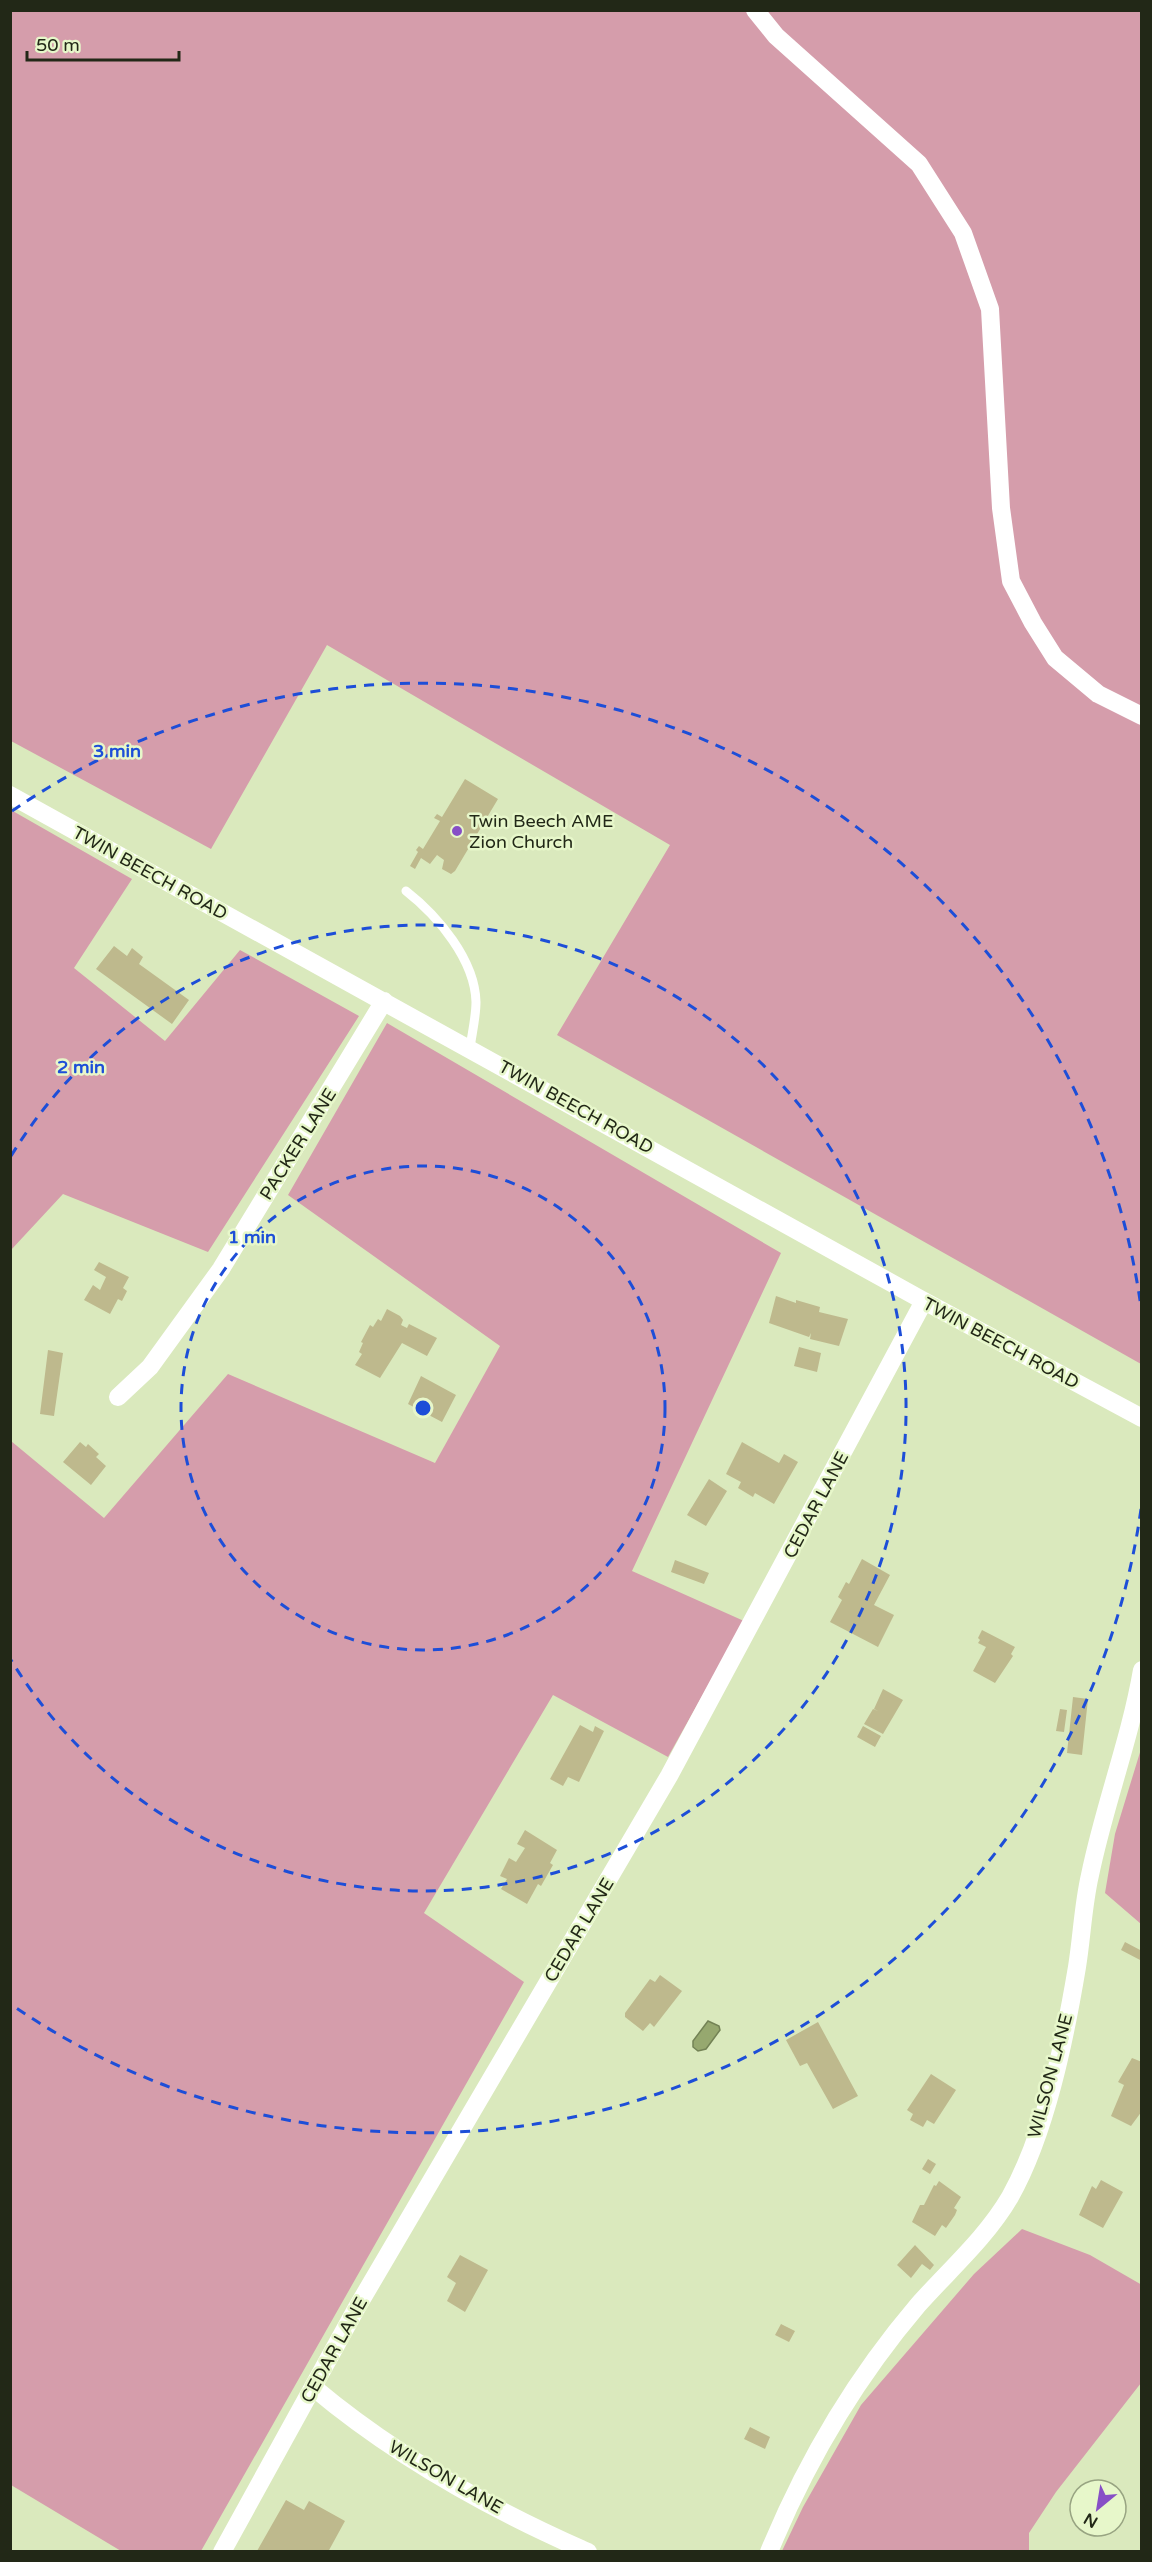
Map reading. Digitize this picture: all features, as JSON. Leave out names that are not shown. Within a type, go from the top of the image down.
[{"type":"street","points":[[754,10],[776,36],[919,164],[963,233],[990,309],[1001,508],[1011,581],[1032,622],[1055,658],[1098,694],[1142,716]]},
{"type":"street","name":"TWIN BEECH ROAD","points":[[10,795],[924,1301],[1142,1419]]},
{"type":"street","name":"PACKER LANE","points":[[118,1397],[150,1367],[221,1269],[384,1001]]},
{"type":"street","name":"CEDAR LANE","points":[[222,2552],[356,2309],[674,1766],[924,1301]]},
{"type":"street","name":"WILSON LANE","points":[[769,2552],[809,2463],[859,2381],[918,2306],[997,2217],[1021,2174],[1039,2129],[1052,2083],[1077,1967],[1085,1898],[1100,1828],[1142,1670]]},
{"type":"street","name":"WILSON LANE","points":[[314,2387],[354,2421],[416,2462],[462,2489],[588,2552]]},
{"type":"lane","points":[[406,891],[443,924],[470,975],[476,1002],[470,1048]]},
{"type":"shaded area","points":[[10,11],[1141,11],[1141,1364],[557,1035],[670,845],[327,645],[211,849],[11,741]]},
{"type":"shaded area","points":[[11,810],[132,879],[74,968],[165,1041],[240,950],[359,1016],[208,1252],[63,1194],[11,1250]]},
{"type":"shaded area","points":[[387,1023],[781,1253],[632,1571],[744,1621],[668,1757],[553,1695],[424,1913],[524,1982],[201,2551],[121,2551],[11,2485],[11,1441],[104,1518],[228,1374],[435,1463],[500,1346],[288,1195]]},
{"type":"shaded area","points":[[1141,1749],[1141,1924],[1105,1893],[1115,1834]]},
{"type":"shaded area","points":[[708,2021],[719,2026],[720,2030],[706,2049],[698,2051],[693,2047],[693,2041]]},
{"type":"shaded area","points":[[1022,2229],[1090,2255],[1142,2285],[1141,2383],[1056,2492],[1029,2533],[1029,2551],[782,2551],[803,2507],[861,2405],[974,2274]]},
{"type":"building","name":"Twin Beech AME Zion Church","points":[[465,779],[498,799],[455,871],[451,874],[442,869],[444,860],[437,855],[430,864],[421,858],[415,869],[410,866],[418,852],[416,850],[419,846],[423,849],[440,821],[434,818],[437,814],[442,817]]},
{"type":"building","points":[[114,946],[127,956],[132,948],[143,957],[139,964],[189,1000],[172,1024],[96,969]]},
{"type":"building","points":[[99,1262],[129,1277],[123,1288],[127,1291],[122,1301],[118,1299],[110,1314],[84,1300],[93,1285],[100,1290],[106,1277],[94,1270]]},
{"type":"building","points":[[776,1296],[796,1303],[796,1300],[820,1307],[819,1312],[848,1319],[839,1346],[810,1339],[811,1333],[809,1337],[769,1323]]},
{"type":"building","points":[[387,1309],[400,1316],[403,1320],[401,1325],[407,1328],[409,1324],[437,1338],[427,1356],[402,1343],[380,1378],[355,1365],[362,1354],[359,1352],[363,1343],[361,1342],[370,1325],[373,1327],[378,1319],[381,1321]]},
{"type":"building","points":[[799,1347],[821,1353],[817,1372],[794,1366]]},
{"type":"building","points":[[48,1350],[63,1353],[54,1416],[40,1414]]},
{"type":"building","points":[[421,1376],[456,1395],[442,1422],[408,1404]]},
{"type":"building","points":[[80,1442],[86,1447],[88,1444],[99,1454],[96,1457],[106,1466],[91,1485],[63,1462]]},
{"type":"building","points":[[742,1442],[779,1463],[784,1454],[798,1462],[774,1504],[755,1493],[753,1497],[738,1488],[741,1482],[726,1474]]},
{"type":"building","points":[[709,1479],[727,1491],[706,1526],[687,1515]]},
{"type":"building","points":[[862,1559],[890,1575],[874,1605],[894,1615],[878,1647],[830,1622],[842,1600],[838,1597],[846,1582],[849,1584]]},
{"type":"building","points":[[675,1560],[709,1573],[704,1584],[671,1572]]},
{"type":"building","points":[[982,1630],[1015,1647],[1011,1654],[1013,1656],[995,1683],[973,1671],[986,1647],[978,1643]]},
{"type":"building","points":[[883,1689],[903,1700],[883,1734],[864,1724],[873,1709],[878,1711],[874,1709]]},
{"type":"building","points":[[1073,1697],[1088,1699],[1082,1755],[1067,1753]]},
{"type":"building","points":[[1060,1709],[1067,1710],[1064,1732],[1056,1731]]},
{"type":"building","points":[[580,1725],[593,1732],[595,1726],[604,1731],[579,1782],[568,1777],[563,1786],[550,1779]]},
{"type":"building","points":[[863,1726],[881,1736],[875,1747],[857,1737]]},
{"type":"building","points":[[525,1830],[557,1850],[550,1863],[553,1865],[541,1886],[538,1884],[527,1904],[501,1889],[507,1879],[500,1876],[509,1858],[516,1862],[525,1848],[517,1844]]},
{"type":"building","points":[[1125,1942],[1142,1951],[1142,1961],[1121,1950]]},
{"type":"building","points":[[660,1975],[682,1991],[654,2027],[650,2023],[643,2031],[625,2017],[625,2013],[650,1979],[655,1982]]},
{"type":"building","points":[[818,2022],[858,2096],[833,2109],[807,2063],[800,2066],[786,2040]]},
{"type":"building","points":[[1132,2058],[1142,2062],[1142,2111],[1131,2126],[1111,2116],[1124,2085],[1118,2082]]},
{"type":"building","points":[[931,2074],[956,2090],[934,2124],[927,2120],[923,2127],[910,2120],[913,2114],[907,2110]]},
{"type":"building","points":[[928,2159],[936,2164],[930,2174],[922,2169]]},
{"type":"building","points":[[1101,2180],[1123,2192],[1103,2228],[1079,2215],[1092,2186],[1096,2189]]},
{"type":"building","points":[[939,2181],[961,2197],[954,2208],[957,2210],[955,2215],[946,2228],[942,2225],[935,2236],[912,2222],[920,2205],[924,2205],[934,2185],[936,2186]]},
{"type":"building","points":[[915,2245],[934,2265],[930,2270],[922,2264],[911,2278],[897,2265]]},
{"type":"building","points":[[460,2255],[488,2270],[465,2312],[447,2301],[456,2283],[447,2277]]},
{"type":"building","points":[[781,2324],[795,2331],[789,2342],[775,2335]]},
{"type":"building","points":[[750,2427],[770,2437],[765,2449],[744,2439]]},
{"type":"building","points":[[286,2500],[304,2510],[309,2501],[345,2521],[328,2552],[257,2551]]},
{"type":"place","name":"Twin Beech AME Zion Church","points":[[457,831]]}]
